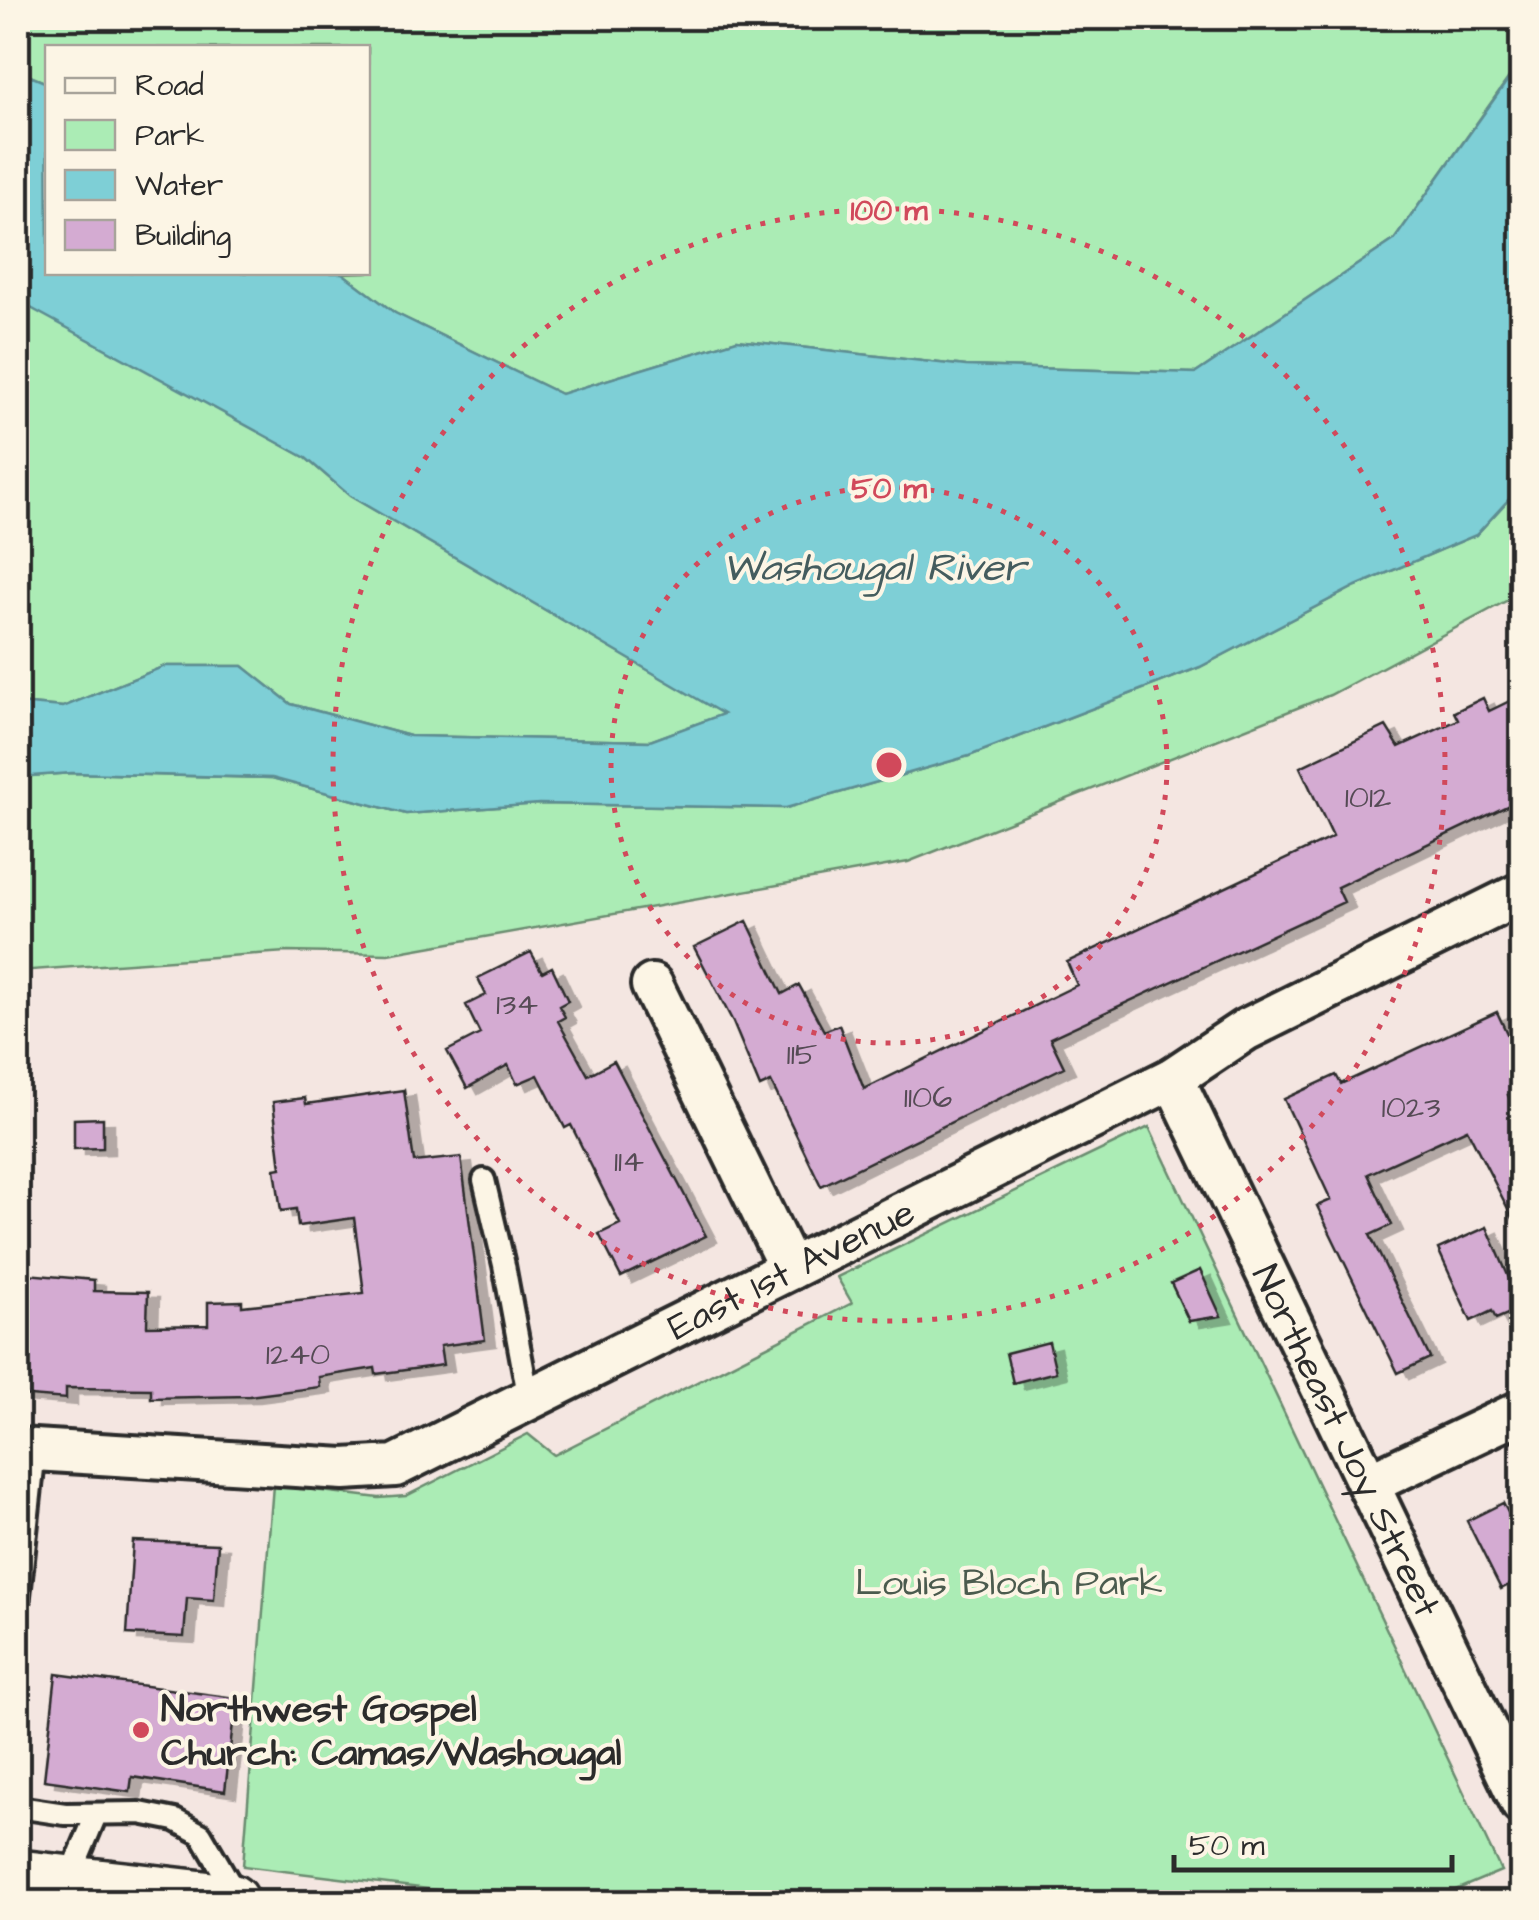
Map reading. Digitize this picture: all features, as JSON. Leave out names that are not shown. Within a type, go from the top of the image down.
[{"type":"main road","points":[[42,1881],[230,1902]]},
{"type":"street","name":"East 1st Avenue","points":[[26,1450],[368,1470],[395,1466],[1174,1078],[1245,1030],[1522,893]]},
{"type":"street","points":[[652,985],[790,1269]]},
{"type":"street","name":"Northeast Joy Street","points":[[1174,1078],[1522,1804]]},
{"type":"street","points":[[1368,1484],[1522,1411]]},
{"type":"lane","points":[[484,1180],[528,1400]]},
{"type":"lane","points":[[18,1606],[26,1450]]},
{"type":"lane","points":[[18,1807],[96,1815],[140,1813],[175,1820],[202,1834],[240,1902]]},
{"type":"lane","points":[[42,1881],[96,1815]]},
{"type":"green space","points":[[18,18],[1521,18],[1522,44],[1517,66],[1394,240],[1196,373],[966,366],[737,340],[561,394],[395,313],[345,275],[370,275],[370,45],[45,45],[45,82],[18,71]]},
{"type":"green space","points":[[18,301],[306,458],[350,496],[724,714],[650,741],[410,736],[291,704],[243,666],[165,666],[63,707],[18,703]]},
{"type":"green space","points":[[1521,486],[1521,593],[1330,695],[908,862],[388,954],[286,952],[18,971],[18,777],[72,773],[272,778],[406,814],[538,804],[786,808],[969,756],[1200,667],[1356,586],[1476,535]]},
{"type":"green space","name":"Louis Bloch Park","points":[[1149,1127],[1501,1871],[1427,1902],[534,1902],[243,1866],[273,1485],[379,1498],[406,1496],[528,1434],[554,1455],[852,1303],[837,1277]]},
{"type":"water","name":"Washougal River","points":[[1521,44],[1521,486],[1476,535],[1356,586],[1200,667],[969,756],[786,808],[539,804],[406,814],[272,778],[72,773],[18,777],[18,703],[63,707],[165,666],[243,666],[291,704],[410,736],[650,741],[723,714],[350,496],[306,458],[18,301],[18,71],[45,82],[45,275],[345,275],[395,313],[561,394],[737,340],[966,366],[1196,373],[1394,240],[1517,67]]},
{"type":"building","points":[[1522,695],[1522,799],[1337,887],[1344,902],[1050,1038],[1064,1067],[821,1186],[771,1082],[760,1087],[732,1020],[694,947],[747,921],[782,994],[799,985],[824,1031],[839,1025],[864,1089],[1077,985],[1067,962],[1333,837],[1300,767],[1386,726],[1399,747],[1458,720],[1454,712],[1483,698],[1489,711]]},
{"type":"building","points":[[531,952],[542,972],[552,967],[568,1001],[559,1006],[565,1017],[558,1021],[588,1075],[614,1061],[706,1236],[621,1277],[599,1234],[620,1224],[571,1125],[565,1128],[538,1075],[517,1084],[508,1065],[467,1088],[447,1051],[480,1034],[466,1005],[486,995],[478,978]]},
{"type":"building","points":[[1497,1012],[1522,1066],[1522,1089],[1508,1095],[1522,1125],[1522,1236],[1467,1129],[1368,1174],[1392,1225],[1370,1235],[1430,1358],[1398,1373],[1317,1206],[1331,1200],[1284,1099],[1336,1075],[1341,1084]]},
{"type":"building","points":[[404,1090],[414,1162],[461,1157],[485,1340],[440,1346],[443,1365],[376,1374],[375,1368],[319,1377],[320,1387],[249,1396],[151,1398],[151,1389],[66,1388],[66,1399],[18,1395],[27,1274],[94,1280],[94,1291],[148,1292],[147,1326],[208,1325],[208,1302],[242,1301],[242,1306],[364,1293],[354,1218],[298,1226],[296,1209],[281,1211],[275,1169],[281,1168],[273,1102],[305,1098],[306,1104]]},
{"type":"building","points":[[103,1118],[103,1148],[74,1149],[74,1119]]},
{"type":"building","points":[[1487,1227],[1522,1308],[1496,1319],[1492,1311],[1471,1321],[1438,1249]]},
{"type":"building","points":[[1200,1270],[1221,1316],[1189,1321],[1171,1283]]},
{"type":"building","points":[[1049,1342],[1056,1372],[1013,1383],[1006,1353]]},
{"type":"building","points":[[1503,1503],[1522,1539],[1522,1578],[1501,1589],[1467,1521]]},
{"type":"building","points":[[133,1541],[218,1544],[214,1600],[187,1598],[184,1637],[127,1634]]},
{"type":"building","name":"Northwest Gospel Church: Camas/Washougal","points":[[56,1674],[236,1698],[225,1791],[132,1777],[130,1792],[44,1780]]},
{"type":"place","name":"Northwest Gospel Church: Camas/Washougal","points":[[141,1730]]}]
